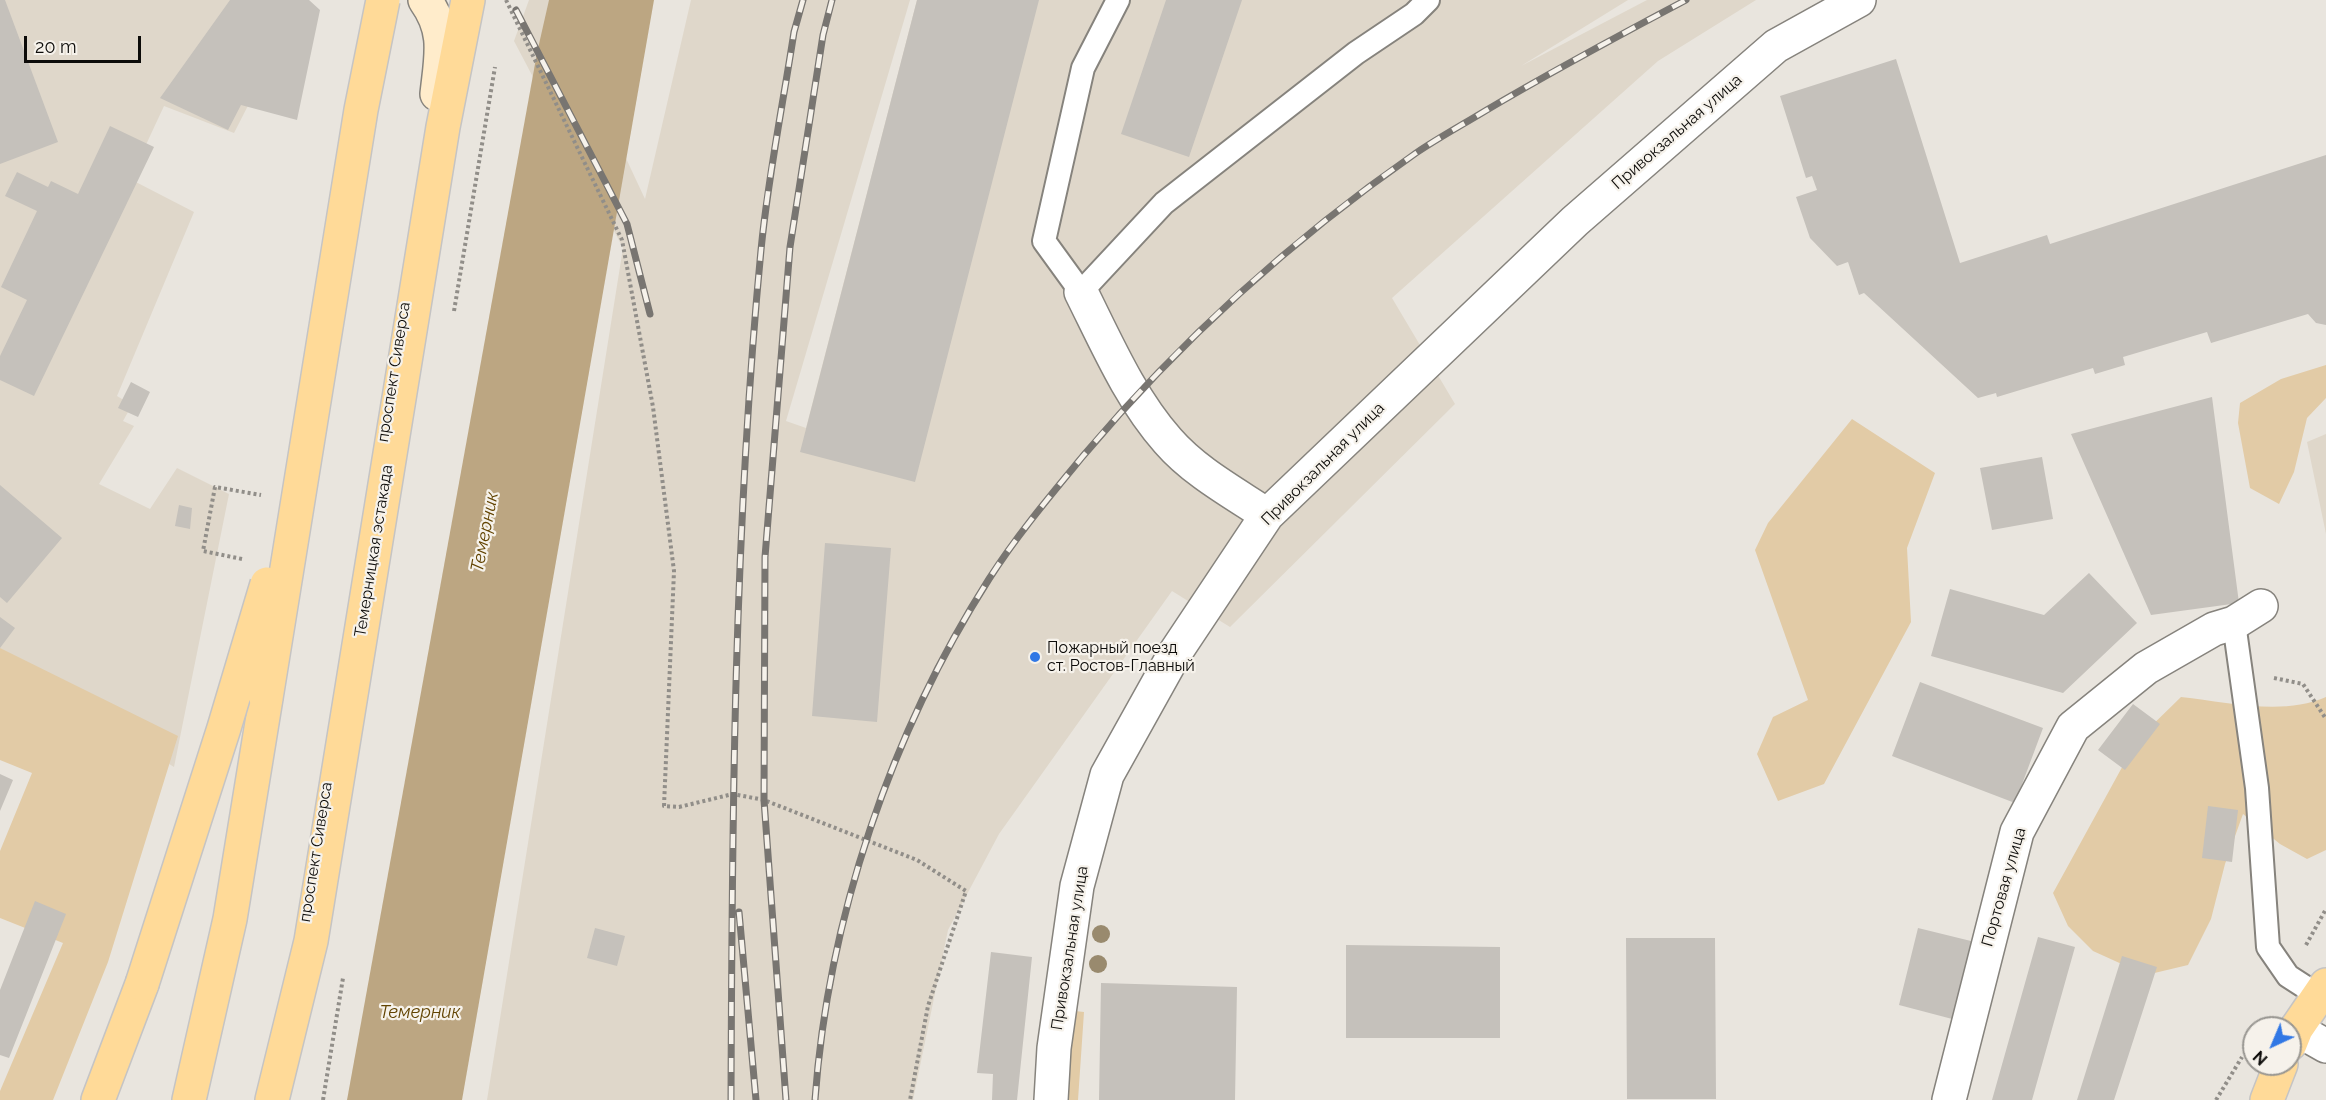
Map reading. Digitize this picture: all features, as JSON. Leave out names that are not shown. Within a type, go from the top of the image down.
[{"type":"main road","points":[[189,1100],[230,919],[362,110],[383,0]]},
{"type":"main road","points":[[203,1100],[242,921],[373,111],[395,0]]},
{"type":"main road","name":"проспект Сиверса","points":[[262,1100],[302,937],[434,126],[442,41],[437,18],[425,0]]},
{"type":"main road","name":"Темерницкая эстакада","points":[[272,1100],[310,941],[443,127],[468,0]]},
{"type":"main road","points":[[98,1100],[142,984],[224,728],[273,564],[300,416],[317,386]]},
{"type":"main road","points":[[2302,1023],[2322,991]]},
{"type":"main road","points":[[2267,1100],[2276,1076]]},
{"type":"street","name":"Привокзальная улица","points":[[1051,1100],[1054,1048],[1077,886],[1107,775],[1175,653],[1267,515],[1575,221],[1776,46],[1858,0]]},
{"type":"street","points":[[1081,292],[1133,396],[1169,443],[1202,471],[1267,515]]},
{"type":"street","name":"Портовая улица","points":[[1948,1100],[2017,832],[2073,727],[2146,668],[2214,629],[2234,623],[2261,606]]},
{"type":"street","points":[[2302,1039],[2326,1046]]},
{"type":"lane","points":[[1118,0],[1083,68],[1044,241],[1081,292],[1164,203],[1356,53],[1414,14],[1428,0]]},
{"type":"lane","points":[[2234,623],[2257,788],[2268,947],[2288,976],[2322,991]]},
{"type":"path","points":[[506,0],[622,240],[653,406],[674,571],[664,806],[679,807],[733,794],[764,800],[917,860],[966,891],[928,1006],[910,1100]]},
{"type":"path","points":[[242,559],[203,551],[215,487],[309,503]]},
{"type":"path","points":[[2264,675],[2303,684],[2326,719]]},
{"type":"path","points":[[2216,1100],[2242,1056]]},
{"type":"shaded area","points":[[0,0],[302,0],[234,133],[164,106],[130,179],[194,212],[117,396],[132,405],[123,421],[134,426],[99,484],[150,509],[177,468],[229,494],[174,767],[0,658]]},
{"type":"shaded area","points":[[529,0],[552,0],[645,199],[691,0],[910,0],[786,421],[806,428],[917,0],[1628,0],[1521,66],[1647,0],[1756,0],[1658,61],[1392,298],[1455,404],[1230,627],[1172,591],[999,834],[948,930],[913,1100],[487,1100],[623,248],[514,41]]},
{"type":"shaded area","points":[[2326,365],[2326,398],[2307,418],[2294,472],[2279,504],[2250,488],[2238,423],[2240,403],[2281,379]]},
{"type":"shaded area","points":[[1852,419],[1935,473],[1907,548],[1911,622],[1824,784],[1778,801],[1757,754],[1773,717],[1808,700],[1755,550],[1768,523]]},
{"type":"shaded area","points":[[2326,434],[2326,534],[2307,442]]},
{"type":"shaded area","points":[[0,648],[178,736],[108,962],[53,1100],[0,1100],[0,1091],[63,943],[0,918],[0,851],[32,773],[0,760]]},
{"type":"shaded area","points":[[2181,697],[2273,707],[2309,703],[2326,697],[2326,850],[2307,859],[2280,844],[2243,814],[2225,864],[2211,919],[2188,965],[2146,975],[2093,951],[2068,926],[2053,893],[2137,740]]},
{"type":"shaded area","points":[[1075,1011],[1084,1012],[1078,1100],[1066,1100],[1070,1036]]},
{"type":"water","name":"Темерник","points":[[549,0],[654,0],[462,1100],[347,1100],[537,53]]},
{"type":"building","points":[[0,0],[5,0],[58,142],[0,164]]},
{"type":"building","points":[[230,0],[309,0],[320,10],[297,120],[241,105],[228,130],[160,98]]},
{"type":"building","points":[[917,0],[1039,0],[915,482],[800,452]]},
{"type":"building","points":[[1166,0],[1242,0],[1189,157],[1121,134]]},
{"type":"building","points":[[1896,59],[1960,263],[2047,235],[2050,244],[2326,155],[2326,325],[2316,323],[2308,314],[2211,343],[2207,332],[2123,357],[2125,365],[2095,374],[2093,368],[1997,397],[1996,393],[1978,398],[1864,293],[1859,295],[1848,262],[1837,266],[1810,238],[1796,197],[1817,190],[1812,176],[1806,178],[1780,96]]},
{"type":"building","points":[[110,126],[154,147],[34,396],[0,380],[0,356],[27,300],[1,287],[37,211],[5,196],[17,172],[48,187],[51,181],[78,194]]},
{"type":"building","points":[[131,382],[150,392],[138,417],[118,408]]},
{"type":"building","points":[[2212,397],[2239,603],[2151,615],[2071,434]]},
{"type":"building","points":[[2042,457],[2053,519],[1992,530],[1980,468]]},
{"type":"building","points":[[0,485],[62,538],[7,603],[0,597]]},
{"type":"building","points":[[179,505],[192,508],[190,529],[175,526]]},
{"type":"building","points":[[825,543],[891,548],[877,722],[812,716]]},
{"type":"building","points":[[2089,573],[2137,623],[2063,693],[1931,656],[1950,589],[2044,615]]},
{"type":"building","points":[[0,617],[15,628],[0,648]]},
{"type":"building","points":[[1920,682],[2043,728],[2015,803],[1892,756]]},
{"type":"building","points":[[2133,704],[2160,724],[2125,770],[2098,750]]},
{"type":"building","points":[[0,774],[13,780],[0,811]]},
{"type":"building","points":[[2208,806],[2238,810],[2232,862],[2202,858]]},
{"type":"building","points":[[35,901],[66,914],[9,1058],[0,1055],[0,990]]},
{"type":"building","points":[[595,928],[625,936],[617,966],[587,958]]},
{"type":"building","points":[[1918,928],[1975,942],[1956,1020],[1899,1005]]},
{"type":"building","points":[[2038,937],[2075,947],[2032,1100],[1992,1100]]},
{"type":"building","points":[[1626,938],[1715,938],[1716,1099],[1627,1099]]},
{"type":"building","points":[[1346,945],[1500,947],[1500,1038],[1346,1038]]},
{"type":"building","points":[[991,952],[1032,957],[1017,1100],[992,1100],[993,1074],[977,1073]]},
{"type":"building","points":[[2122,956],[2157,967],[2114,1100],[2077,1100]]},
{"type":"building","points":[[1101,983],[1237,987],[1235,1100],[1099,1100]]},
{"type":"railway","points":[[731,1100],[736,675],[745,462],[761,250],[794,32],[803,0]]},
{"type":"railway","points":[[786,1100],[764,800],[765,557],[790,247],[823,35],[832,0]]},
{"type":"railway","points":[[815,1100],[822,1032],[834,963],[850,896],[870,829],[894,764],[922,700],[954,638],[989,579],[1034,516],[1120,413],[1198,332],[1325,221],[1370,186],[1441,137],[1560,68],[1686,0]]},
{"type":"railway","points":[[516,10],[627,224],[650,314]]},
{"type":"railway","points":[[739,912],[756,1100]]},
{"type":"place","name":"Пожарный поезд ст. Ростов-Главный","points":[[1035,657]]}]
